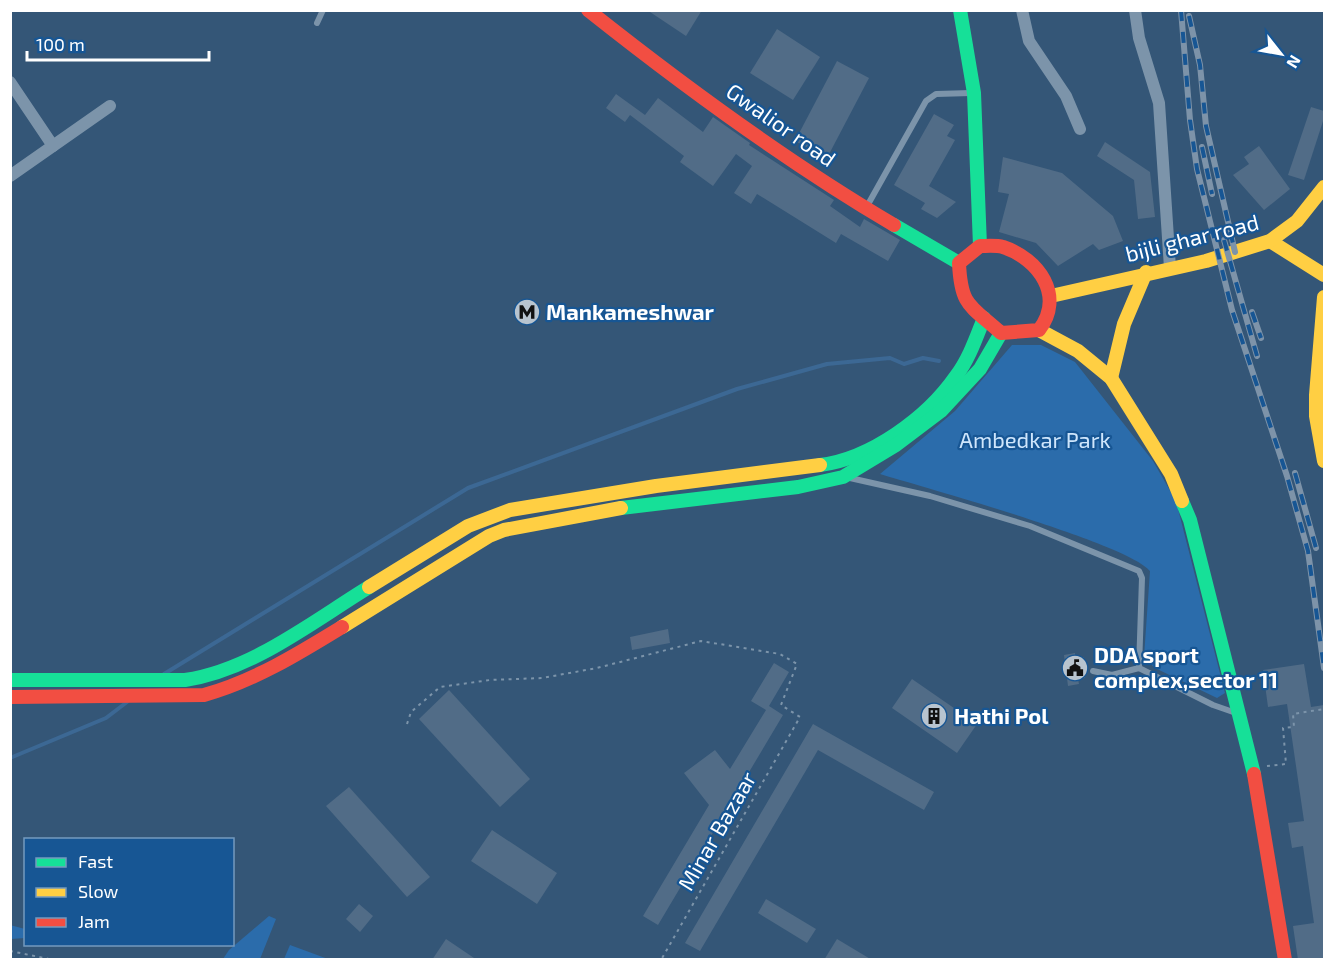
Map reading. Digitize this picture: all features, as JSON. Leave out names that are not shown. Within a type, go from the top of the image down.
[{"type":"main road","name":"Gwalior road","points":[[588,10],[666,72],[866,208],[959,263]]},
{"type":"main road","points":[[960,10],[974,93],[980,246]]},
{"type":"main road","name":"bijli ghar road","points":[[1051,296],[1146,272],[1206,261],[1270,241],[1297,221],[1324,187]]},
{"type":"main road","points":[[1270,241],[1324,275]]},
{"type":"main road","points":[[1039,330],[1048,318],[1051,296],[1041,277],[1020,258],[1002,246],[980,246],[959,263],[960,290],[965,301],[1000,333],[1039,330],[1078,351],[1111,378],[1171,474],[1190,520],[1241,715],[1253,768],[1285,960]]},
{"type":"main road","points":[[1111,378],[1124,326],[1146,272]]},
{"type":"main road","points":[[1324,297],[1316,395],[1316,416],[1324,461]]},
{"type":"main road","points":[[10,697],[51,696],[211,676],[278,643],[468,526],[500,514],[532,505],[836,463],[860,453],[892,433],[944,392],[967,358],[984,318]]},
{"type":"main road","points":[[10,680],[51,680],[177,694],[218,693],[260,676],[489,536],[504,530],[600,511],[798,487],[843,477],[896,445],[941,411],[980,369],[1000,333]]},
{"type":"main road","points":[[500,514],[504,530]]},
{"type":"main road","points":[[278,643],[288,660]]},
{"type":"main road","points":[[51,680],[51,696]]},
{"type":"street","points":[[1022,10],[1029,40],[1068,99],[1080,129]]},
{"type":"street","points":[[1135,10],[1139,38],[1159,103],[1170,268]]},
{"type":"street","points":[[10,82],[53,146]]},
{"type":"street","points":[[10,176],[110,106]]},
{"type":"lane","points":[[317,23],[323,10]]},
{"type":"lane","points":[[866,208],[926,100],[936,94],[974,93]]},
{"type":"lane","points":[[843,477],[930,496],[1030,526],[1135,568],[1142,578],[1139,668]]},
{"type":"lane","points":[[1094,671],[1112,675],[1139,668],[1213,705],[1241,715]]},
{"type":"path","name":"Minar Bazaar","points":[[407,724],[411,712],[440,687],[490,680],[542,678],[597,668],[701,641],[780,654],[797,664],[781,705],[800,717],[661,960]]},
{"type":"path","points":[[1253,768],[1286,764],[1283,728],[1294,727],[1293,714],[1324,709]]},
{"type":"path","points":[[10,951],[54,960]]},
{"type":"green space","name":"Ambedkar Park","points":[[1012,345],[1041,345],[1075,362],[1153,461],[1176,501],[1225,693],[1217,698],[1155,668],[1144,657],[1150,571],[1134,560],[1067,532],[880,474],[955,411]]},
{"type":"green space","points":[[269,916],[276,919],[260,959],[223,959],[234,946]]},
{"type":"green space","points":[[10,925],[24,929],[24,938],[11,939]]},
{"type":"green space","points":[[290,945],[328,959],[284,959]]},
{"type":"building","points":[[647,10],[702,10],[686,36]]},
{"type":"building","points":[[777,29],[820,57],[793,100],[750,73]]},
{"type":"building","points":[[837,61],[869,78],[827,158],[795,141]]},
{"type":"building","points":[[616,94],[645,115],[658,98],[703,132],[713,117],[750,143],[749,145],[834,200],[830,206],[860,227],[864,219],[900,240],[888,261],[841,234],[836,243],[757,194],[751,204],[734,193],[752,166],[736,154],[713,186],[680,162],[684,156],[630,115],[625,122],[606,108]]},
{"type":"building","points":[[1311,107],[1324,111],[1324,118],[1304,180],[1288,175]]},
{"type":"building","points":[[934,114],[954,125],[947,136],[955,140],[929,186],[956,202],[937,218],[921,209],[925,203],[894,185]]},
{"type":"building","points":[[1105,142],[1150,172],[1155,217],[1138,219],[1134,180],[1097,156]]},
{"type":"building","points":[[1259,146],[1290,189],[1264,210],[1233,175],[1249,164],[1244,157]]},
{"type":"building","points":[[1003,157],[1062,173],[1113,216],[1123,241],[1099,250],[1093,244],[1058,266],[1036,243],[999,232],[1009,194],[998,192]]},
{"type":"building","points":[[668,629],[670,643],[632,650],[630,637]]},
{"type":"building","name":"DDA sport complex,sector 11","points":[[1075,653],[1075,659],[1083,658],[1085,678],[1078,679],[1079,684],[1068,686],[1064,655]]},
{"type":"building","points":[[774,663],[789,672],[769,706],[783,715],[658,925],[643,916],[709,805],[684,773],[715,750],[730,769],[766,710],[751,701]]},
{"type":"building","points":[[1304,664],[1311,707],[1324,705],[1324,960],[1298,960],[1293,926],[1314,923],[1303,846],[1292,848],[1288,823],[1304,821],[1287,704],[1268,707],[1263,670]]},
{"type":"building","name":"Hathi Pol","points":[[912,679],[977,724],[957,753],[892,708]]},
{"type":"building","points":[[449,690],[530,779],[500,807],[419,719]]},
{"type":"building","points":[[813,724],[934,792],[924,810],[818,750],[700,951],[685,943]]},
{"type":"building","points":[[349,787],[430,877],[407,897],[326,806]]},
{"type":"building","points":[[492,830],[557,873],[537,904],[471,861]]},
{"type":"building","points":[[766,899],[816,929],[807,943],[758,913]]},
{"type":"building","points":[[359,904],[373,916],[360,932],[346,919]]},
{"type":"building","points":[[446,939],[477,960],[432,960]]},
{"type":"building","points":[[837,939],[872,960],[824,960]]},
{"type":"waterway","points":[[164,674],[468,488],[737,389],[827,364],[890,358],[904,364],[923,358],[939,361]]},
{"type":"waterway","points":[[10,758],[106,718],[127,702]]},
{"type":"railway","points":[[1181,10],[1190,120],[1197,169],[1232,310],[1287,476],[1308,551],[1324,668]]},
{"type":"railway","points":[[1189,16],[1200,65],[1206,126],[1235,252]]},
{"type":"railway","points":[[1202,147],[1212,194]]},
{"type":"railway","points":[[1224,240],[1257,356]]},
{"type":"railway","points":[[1252,312],[1261,338]]},
{"type":"railway","points":[[1295,473],[1316,548]]},
{"type":"traffic: fast","points":[[960,10],[974,93],[980,246]]},
{"type":"traffic: fast","points":[[894,225],[959,263]]},
{"type":"traffic: fast","points":[[820,465],[839,461],[877,445],[896,434],[930,407],[961,369],[984,318]]},
{"type":"traffic: fast","points":[[621,508],[798,487],[843,477],[896,445],[941,411],[980,369],[1001,333]]},
{"type":"traffic: fast","points":[[1182,501],[1190,520],[1254,774]]},
{"type":"traffic: fast","points":[[10,680],[185,680],[210,675],[281,643],[369,587]]},
{"type":"traffic: slow","points":[[1051,296],[1206,261],[1270,241],[1297,221],[1324,187]]},
{"type":"traffic: slow","points":[[1270,241],[1324,275]]},
{"type":"traffic: slow","points":[[1111,378],[1124,324],[1146,272]]},
{"type":"traffic: slow","points":[[1324,297],[1316,395],[1316,416],[1324,461]]},
{"type":"traffic: slow","points":[[1039,330],[1078,351],[1111,378],[1171,474],[1182,501]]},
{"type":"traffic: slow","points":[[369,587],[468,526],[510,510],[656,486],[820,465]]},
{"type":"traffic: slow","points":[[342,627],[489,536],[504,530],[621,508]]},
{"type":"traffic: jam","points":[[588,10],[737,123],[815,176],[894,225]]},
{"type":"traffic: jam","points":[[980,246],[1003,247],[1027,260],[1037,270],[1049,292],[1046,317],[1039,330],[1001,333],[969,304],[962,289],[959,263],[980,246]]},
{"type":"traffic: jam","points":[[10,697],[204,695],[258,674],[342,627]]},
{"type":"traffic: jam","points":[[1254,774],[1285,960]]},
{"type":"place","name":"Mankameshwar","points":[[527,312]]},
{"type":"place","name":"DDA sport complex,sector 11","points":[[1075,668]]},
{"type":"place","name":"Hathi Pol","points":[[934,716]]}]
